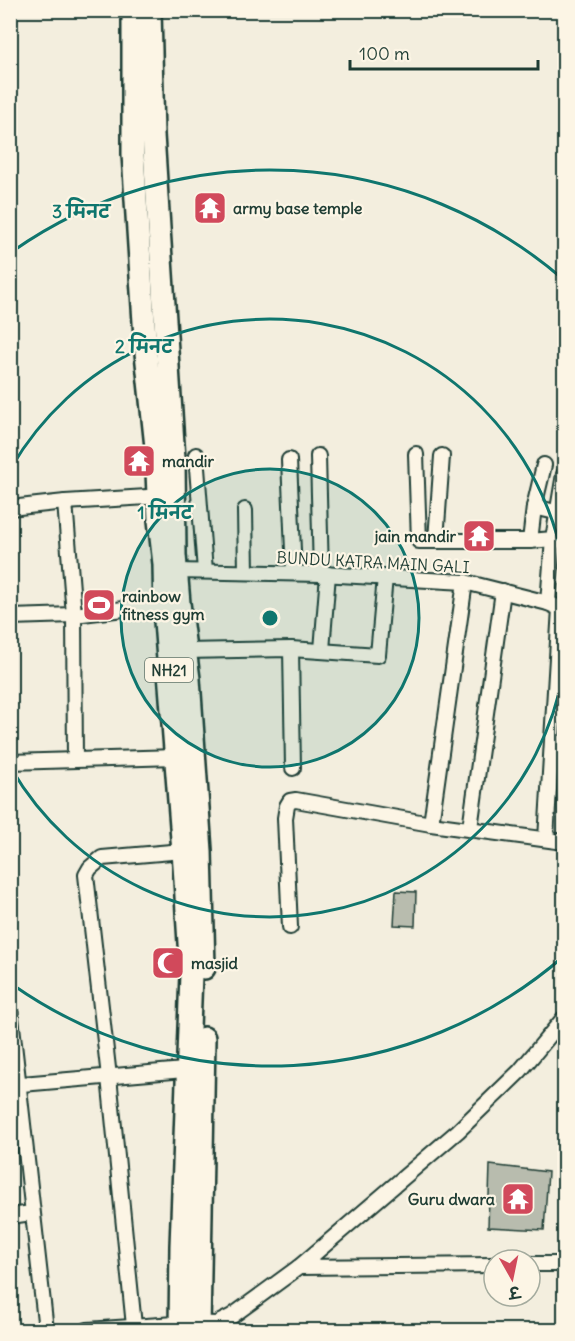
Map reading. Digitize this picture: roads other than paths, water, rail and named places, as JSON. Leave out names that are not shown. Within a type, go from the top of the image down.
[{"type":"highway","name":"NH21","points":[[133,10],[133,154],[146,353],[156,447],[166,496],[189,679],[203,908],[196,1069],[181,1246],[190,1327]]},
{"type":"highway","name":"NH21","points":[[150,10],[166,496],[165,604],[196,1069]]},
{"type":"street","points":[[416,454],[418,539],[421,542],[559,540]]},
{"type":"street","points":[[196,455],[204,571]]},
{"type":"street","points":[[318,456],[324,574],[322,650]]},
{"type":"street","points":[[436,540],[442,456]]},
{"type":"street","points":[[289,459],[294,573]]},
{"type":"street","points":[[530,541],[534,507],[544,465]]},
{"type":"street","points":[[546,839],[564,474]]},
{"type":"street","points":[[10,508],[166,496]]},
{"type":"street","points":[[65,502],[74,615],[75,760]]},
{"type":"street","points":[[534,507],[561,514]]},
{"type":"street","points":[[245,510],[246,572]]},
{"type":"street","name":"BUNDU KATRA MAIN GALI","points":[[176,571],[324,574],[465,582],[557,607]]},
{"type":"street","points":[[185,651],[291,648],[377,656],[380,654],[385,577]]},
{"type":"street","points":[[431,824],[465,582]]},
{"type":"street","points":[[470,828],[503,591]]},
{"type":"street","points":[[10,617],[74,615],[165,604]]},
{"type":"street","points":[[291,648],[293,768]]},
{"type":"street","points":[[10,762],[176,757]]},
{"type":"street","points":[[290,927],[285,818],[288,803],[296,800],[431,824],[564,842]]},
{"type":"street","points":[[134,1326],[86,875],[90,868],[102,858],[183,851]]},
{"type":"street","points":[[10,1008],[14,1085],[46,1330]]},
{"type":"street","points":[[87,1330],[134,1326],[190,1327],[222,1323],[299,1267],[458,1131],[520,1071],[564,1018]]},
{"type":"street","points":[[14,1085],[196,1069]]},
{"type":"street","points":[[10,1216],[32,1213]]},
{"type":"street","points":[[542,1264],[564,1264]]},
{"type":"street","points":[[299,1267],[482,1265]]},
{"type":"place","name":"army base temple","points":[[210,208]]},
{"type":"place","name":"mandir","points":[[139,461]]},
{"type":"place","name":"jain mandir","points":[[479,536]]},
{"type":"place","name":"rainbow fitness gym","points":[[99,605]]},
{"type":"place","name":"masjid","points":[[168,963]]},
{"type":"place","name":"Guru dwara","points":[[518,1199]]}]
